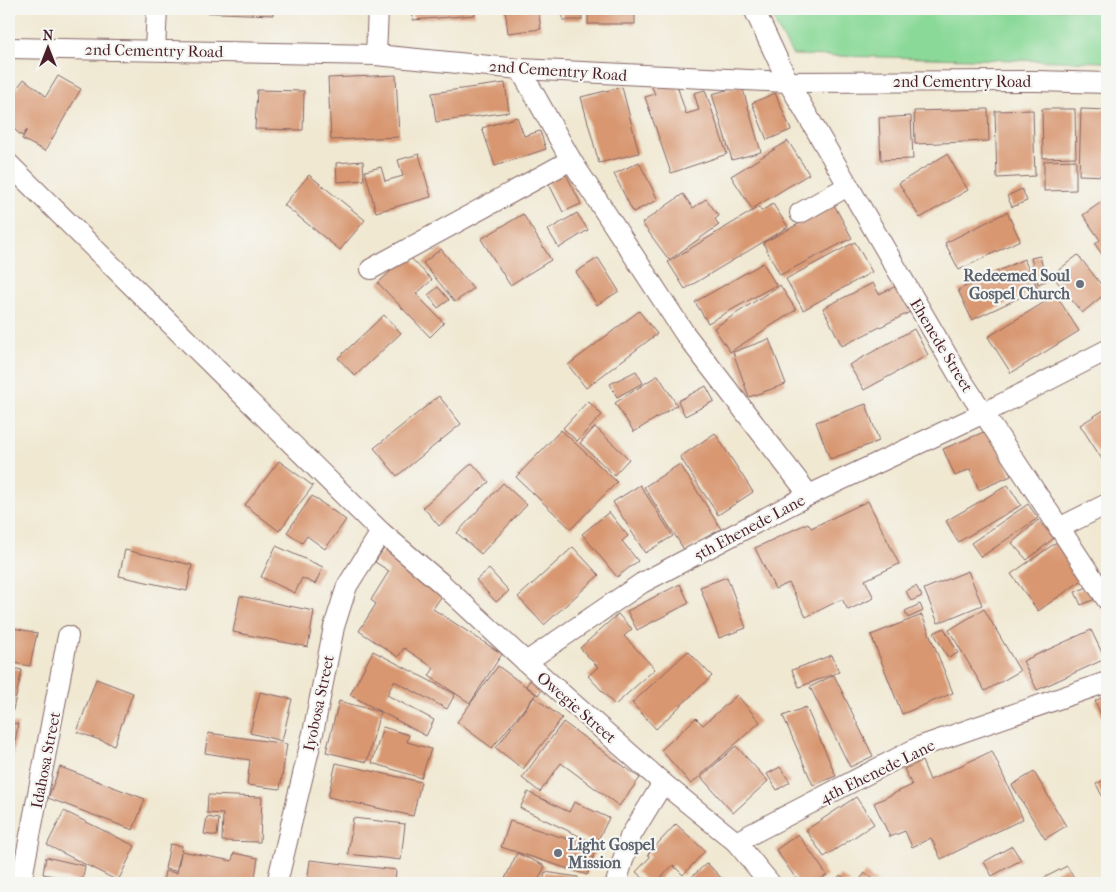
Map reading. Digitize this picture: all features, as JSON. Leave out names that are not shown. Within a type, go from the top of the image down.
[{"type":"street","points":[[155,50],[157,9]]},
{"type":"street","points":[[376,55],[378,9]]},
{"type":"street","name":"Ehenede Street","points":[[754,9],[788,82],[959,376],[1107,600]]},
{"type":"street","name":"2nd Cementry Road","points":[[9,48],[376,55],[520,69],[788,82],[1037,80],[1107,83]]},
{"type":"street","points":[[520,69],[571,160],[685,334],[809,496]]},
{"type":"street","points":[[371,269],[571,160]]},
{"type":"street","name":"Owegie Street","points":[[9,164],[381,532],[441,583],[526,662],[663,783],[736,842],[770,883]]},
{"type":"street","points":[[800,213],[848,186]]},
{"type":"street","name":"5th Ehenede Lane","points":[[526,662],[642,583],[809,496],[984,413],[1107,350]]},
{"type":"street","points":[[1059,528],[1107,504]]},
{"type":"street","name":"Iyobosa Street","points":[[277,883],[313,733],[334,627],[347,586],[381,532]]},
{"type":"street","name":"Idahosa Street","points":[[21,883],[68,636]]},
{"type":"street","name":"4th Ehenede Lane","points":[[736,842],[919,747],[1107,682]]},
{"type":"street","points":[[616,883],[630,837],[663,783]]},
{"type":"green space","points":[[772,9],[1107,9],[1107,62],[793,55],[777,28]]},
{"type":"building","points":[[193,9],[273,9],[273,15],[193,12]]},
{"type":"building","points":[[412,9],[474,9],[475,15],[413,20]]},
{"type":"building","points":[[505,9],[538,9],[541,29],[508,33]]},
{"type":"building","points":[[563,9],[582,9],[582,20],[563,20]]},
{"type":"building","points":[[588,9],[635,9],[635,24],[588,24]]},
{"type":"building","points":[[396,75],[399,137],[331,140],[328,78]]},
{"type":"building","points":[[58,76],[81,89],[45,151],[22,139],[27,130],[22,136],[9,125],[9,99],[24,79],[46,96]]},
{"type":"building","points":[[675,79],[686,114],[699,110],[694,93],[705,90],[727,154],[671,173],[645,97],[655,94],[652,87]]},
{"type":"building","points":[[505,83],[509,112],[436,122],[432,93]]},
{"type":"building","points":[[742,86],[761,152],[732,160],[712,94]]},
{"type":"building","points":[[622,87],[639,153],[599,163],[581,97]]},
{"type":"building","points":[[257,90],[304,91],[303,130],[255,129]]},
{"type":"building","points":[[775,93],[791,130],[767,140],[752,103]]},
{"type":"building","points":[[988,109],[989,141],[915,144],[914,111]]},
{"type":"building","points":[[1042,109],[1075,109],[1076,157],[1043,158]]},
{"type":"building","points":[[1081,109],[1107,110],[1107,176],[1079,175]]},
{"type":"building","points":[[1033,110],[1035,176],[997,178],[995,111]]},
{"type":"building","points":[[911,116],[913,159],[881,160],[879,118]]},
{"type":"building","points":[[517,117],[524,136],[540,131],[546,149],[495,166],[482,128]]},
{"type":"building","points":[[788,141],[809,174],[752,209],[731,176]]},
{"type":"building","points":[[419,154],[431,197],[376,212],[365,171],[381,167],[385,181],[403,176],[398,160]]},
{"type":"building","points":[[947,154],[968,190],[920,218],[899,183]]},
{"type":"building","points":[[1076,160],[1076,190],[1044,191],[1044,161]]},
{"type":"building","points":[[363,161],[364,180],[337,182],[336,163]]},
{"type":"building","points":[[639,162],[658,200],[633,212],[614,174]]},
{"type":"building","points":[[565,172],[581,204],[563,212],[547,180]]},
{"type":"building","points":[[309,175],[365,220],[340,250],[284,205]]},
{"type":"building","points":[[1022,189],[1027,201],[1012,207],[1007,196]]},
{"type":"building","points":[[683,194],[693,208],[706,199],[719,216],[715,219],[719,225],[669,260],[642,223]]},
{"type":"building","points":[[1107,198],[1107,262],[1095,244],[1100,240],[1083,215]]},
{"type":"building","points":[[773,204],[788,227],[685,289],[668,262],[759,207],[761,211]]},
{"type":"building","points":[[834,205],[852,238],[780,275],[763,243]]},
{"type":"building","points":[[1007,212],[1020,240],[959,270],[945,243]]},
{"type":"building","points":[[577,213],[588,230],[559,248],[548,230]]},
{"type":"building","points":[[523,214],[551,260],[510,285],[481,239]]},
{"type":"building","points":[[855,242],[872,272],[803,310],[786,279]]},
{"type":"building","points":[[441,249],[473,289],[455,302],[423,263]]},
{"type":"building","points":[[408,255],[432,280],[416,294],[444,323],[430,337],[378,283]]},
{"type":"building","name":"Redeemed Soul Gospel Church","points":[[1078,255],[1107,292],[1082,313],[1052,275]]},
{"type":"building","points":[[1040,256],[1046,281],[1038,284],[1031,258]]},
{"type":"building","points":[[598,258],[619,291],[597,305],[576,272]]},
{"type":"building","points":[[1024,259],[1038,289],[972,320],[958,290]]},
{"type":"building","points":[[763,263],[776,285],[708,323],[695,302]]},
{"type":"building","points":[[873,283],[879,294],[899,285],[912,311],[842,346],[823,308]]},
{"type":"building","points":[[780,285],[796,310],[730,352],[714,328]]},
{"type":"building","points":[[438,287],[449,300],[438,308],[428,295]]},
{"type":"building","points":[[1056,295],[1079,331],[1011,373],[988,337]]},
{"type":"building","points":[[639,311],[657,334],[586,388],[568,365]]},
{"type":"building","points":[[384,315],[401,333],[355,376],[338,358]]},
{"type":"building","points":[[914,329],[928,355],[864,390],[849,365]]},
{"type":"building","points":[[769,339],[786,384],[749,397],[733,352]]},
{"type":"building","points":[[636,371],[643,383],[617,397],[610,384]]},
{"type":"building","points":[[658,375],[677,405],[634,432],[615,403]]},
{"type":"building","points":[[706,386],[714,401],[685,416],[678,401]]},
{"type":"building","points":[[439,396],[461,424],[397,476],[374,448]]},
{"type":"building","points":[[588,401],[602,415],[577,441],[563,428]]},
{"type":"building","points":[[866,404],[879,441],[830,459],[816,422]]},
{"type":"building","points":[[1107,408],[1107,467],[1080,425]]},
{"type":"building","points":[[595,427],[629,459],[614,475],[580,443]]},
{"type":"building","points":[[991,429],[1011,476],[979,490],[970,469],[955,476],[943,449]]},
{"type":"building","points":[[561,430],[617,482],[571,529],[516,477]]},
{"type":"building","points":[[715,433],[753,492],[718,515],[680,457]]},
{"type":"building","points":[[279,461],[313,486],[279,531],[245,505]]},
{"type":"building","points":[[472,463],[489,482],[439,526],[423,507]]},
{"type":"building","points":[[680,464],[721,529],[685,551],[644,487]]},
{"type":"building","points":[[503,483],[527,505],[481,554],[457,533]]},
{"type":"building","points":[[640,485],[673,536],[645,553],[613,502]]},
{"type":"building","points":[[1008,485],[1021,505],[958,542],[946,521]]},
{"type":"building","points":[[312,496],[346,520],[325,549],[307,536],[302,543],[287,532]]},
{"type":"building","points":[[868,501],[899,564],[865,580],[874,598],[848,610],[842,599],[806,617],[789,583],[775,589],[755,548],[808,523],[811,528]]},
{"type":"building","points":[[1028,504],[1038,518],[981,557],[971,543]]},
{"type":"building","points":[[609,512],[628,536],[622,541],[638,561],[617,577],[582,534]]},
{"type":"building","points":[[1038,520],[1054,538],[1027,560],[1012,543]]},
{"type":"building","points":[[1057,542],[1084,579],[1038,611],[1011,574]]},
{"type":"building","points":[[276,546],[323,567],[315,584],[302,578],[295,593],[261,577]]},
{"type":"building","points":[[385,547],[447,588],[433,609],[502,654],[470,703],[429,676],[434,668],[404,648],[398,657],[359,631],[376,604],[371,600],[389,571],[375,562]]},
{"type":"building","points":[[573,547],[599,575],[544,625],[518,597]]},
{"type":"building","points":[[125,550],[192,565],[187,591],[119,576]]},
{"type":"building","points":[[489,569],[509,591],[496,602],[476,580]]},
{"type":"building","points":[[968,571],[982,605],[938,623],[924,589]]},
{"type":"building","points":[[727,577],[746,628],[719,638],[700,587]]},
{"type":"building","points":[[680,584],[689,603],[637,630],[627,611]]},
{"type":"building","points":[[916,586],[922,596],[911,601],[906,591]]},
{"type":"building","points":[[1090,586],[1095,599],[1081,605],[1075,592]]},
{"type":"building","points":[[240,596],[314,611],[308,647],[233,632]]},
{"type":"building","points":[[920,604],[923,611],[908,618],[905,611]]},
{"type":"building","points":[[984,609],[1020,671],[985,691],[949,630]]},
{"type":"building","points":[[618,614],[632,629],[624,636],[655,669],[615,705],[588,676],[598,667],[580,648]]},
{"type":"building","points":[[922,615],[953,693],[902,714],[871,635]]},
{"type":"building","points":[[9,627],[37,633],[30,666],[9,662]]},
{"type":"building","points":[[944,628],[958,653],[948,658],[934,633]]},
{"type":"building","points":[[1091,630],[1105,659],[1037,690],[1023,661]]},
{"type":"building","points":[[373,651],[455,694],[447,709],[394,681],[387,695],[434,720],[426,736],[350,695]]},
{"type":"building","points":[[688,651],[712,676],[656,729],[632,703]]},
{"type":"building","points":[[832,655],[839,672],[799,687],[792,670]]},
{"type":"building","points":[[498,666],[536,694],[492,748],[457,722]]},
{"type":"building","points":[[9,667],[22,670],[12,714],[9,713]]},
{"type":"building","points":[[535,673],[548,681],[538,695],[526,686]]},
{"type":"building","points":[[834,675],[873,756],[850,767],[810,687]]},
{"type":"building","points":[[96,679],[133,693],[114,745],[77,732]]},
{"type":"building","points":[[260,692],[292,699],[282,741],[250,733]]},
{"type":"building","points":[[737,695],[760,722],[691,784],[661,750],[696,718],[703,725]]},
{"type":"building","points":[[1107,695],[1107,723],[1105,724],[1095,701]]},
{"type":"building","points":[[534,697],[562,718],[523,769],[496,748]]},
{"type":"building","points":[[339,701],[380,712],[367,762],[326,752]]},
{"type":"building","points":[[806,707],[836,776],[813,785],[783,716]]},
{"type":"building","points":[[563,722],[640,778],[619,806],[561,763],[540,792],[522,778]]},
{"type":"building","points":[[9,723],[18,724],[12,760],[9,760]]},
{"type":"building","points":[[383,727],[409,735],[407,742],[431,749],[421,778],[372,763]]},
{"type":"building","points":[[208,733],[287,744],[280,789],[247,785],[250,760],[205,753]]},
{"type":"building","points":[[736,746],[768,781],[733,813],[701,777]]},
{"type":"building","points":[[992,751],[1023,819],[941,859],[931,838],[912,847],[905,831],[890,837],[874,803],[912,785],[904,769],[922,761],[930,780]]},
{"type":"building","points":[[336,763],[421,782],[413,816],[328,797]]},
{"type":"building","points":[[60,767],[145,799],[133,830],[48,798]]},
{"type":"building","points":[[780,767],[790,782],[777,790],[767,774]]},
{"type":"building","points":[[1034,772],[1066,826],[1045,839],[1012,785]]},
{"type":"building","points":[[1107,778],[1107,805],[1096,784]]},
{"type":"building","points":[[528,792],[569,812],[574,802],[609,818],[596,844],[520,808]]},
{"type":"building","points":[[208,795],[262,797],[260,842],[222,841],[223,814],[207,813]]},
{"type":"building","points":[[856,797],[874,824],[824,857],[806,830]]},
{"type":"building","points":[[64,811],[135,846],[118,881],[47,845]]},
{"type":"building","points":[[207,817],[219,819],[217,836],[204,834]]},
{"type":"building","points":[[353,818],[405,824],[401,860],[348,854]]},
{"type":"building","points":[[510,821],[596,848],[587,875],[501,847]]},
{"type":"building","points":[[676,824],[705,851],[683,875],[673,865],[656,883],[649,883],[636,872],[650,857],[648,854]]},
{"type":"building","points":[[798,834],[827,875],[815,883],[799,883],[776,850]]},
{"type":"building","points":[[170,844],[182,846],[181,851],[232,861],[234,853],[258,858],[254,883],[163,883],[165,871],[177,873],[181,853],[176,871],[165,869]]},
{"type":"building","points":[[1012,846],[1021,860],[992,876],[984,862]]},
{"type":"building","points":[[517,853],[545,866],[537,883],[503,883]]},
{"type":"building","points":[[46,857],[85,866],[82,882],[43,874]]},
{"type":"building","points":[[310,860],[396,870],[395,883],[307,883]]},
{"type":"building","points":[[707,863],[726,883],[685,883]]},
{"type":"building","points":[[1067,866],[1077,883],[1039,883],[1038,881]]},
{"type":"building","points":[[545,872],[578,877],[577,883],[543,883]]},
{"type":"building","points":[[865,873],[879,883],[857,883]]},
{"type":"building","points":[[840,875],[851,883],[834,883]]},
{"type":"place","name":"Redeemed Soul Gospel Church","points":[[1080,284]]},
{"type":"place","name":"Light Gospel Mission","points":[[558,853]]}]
